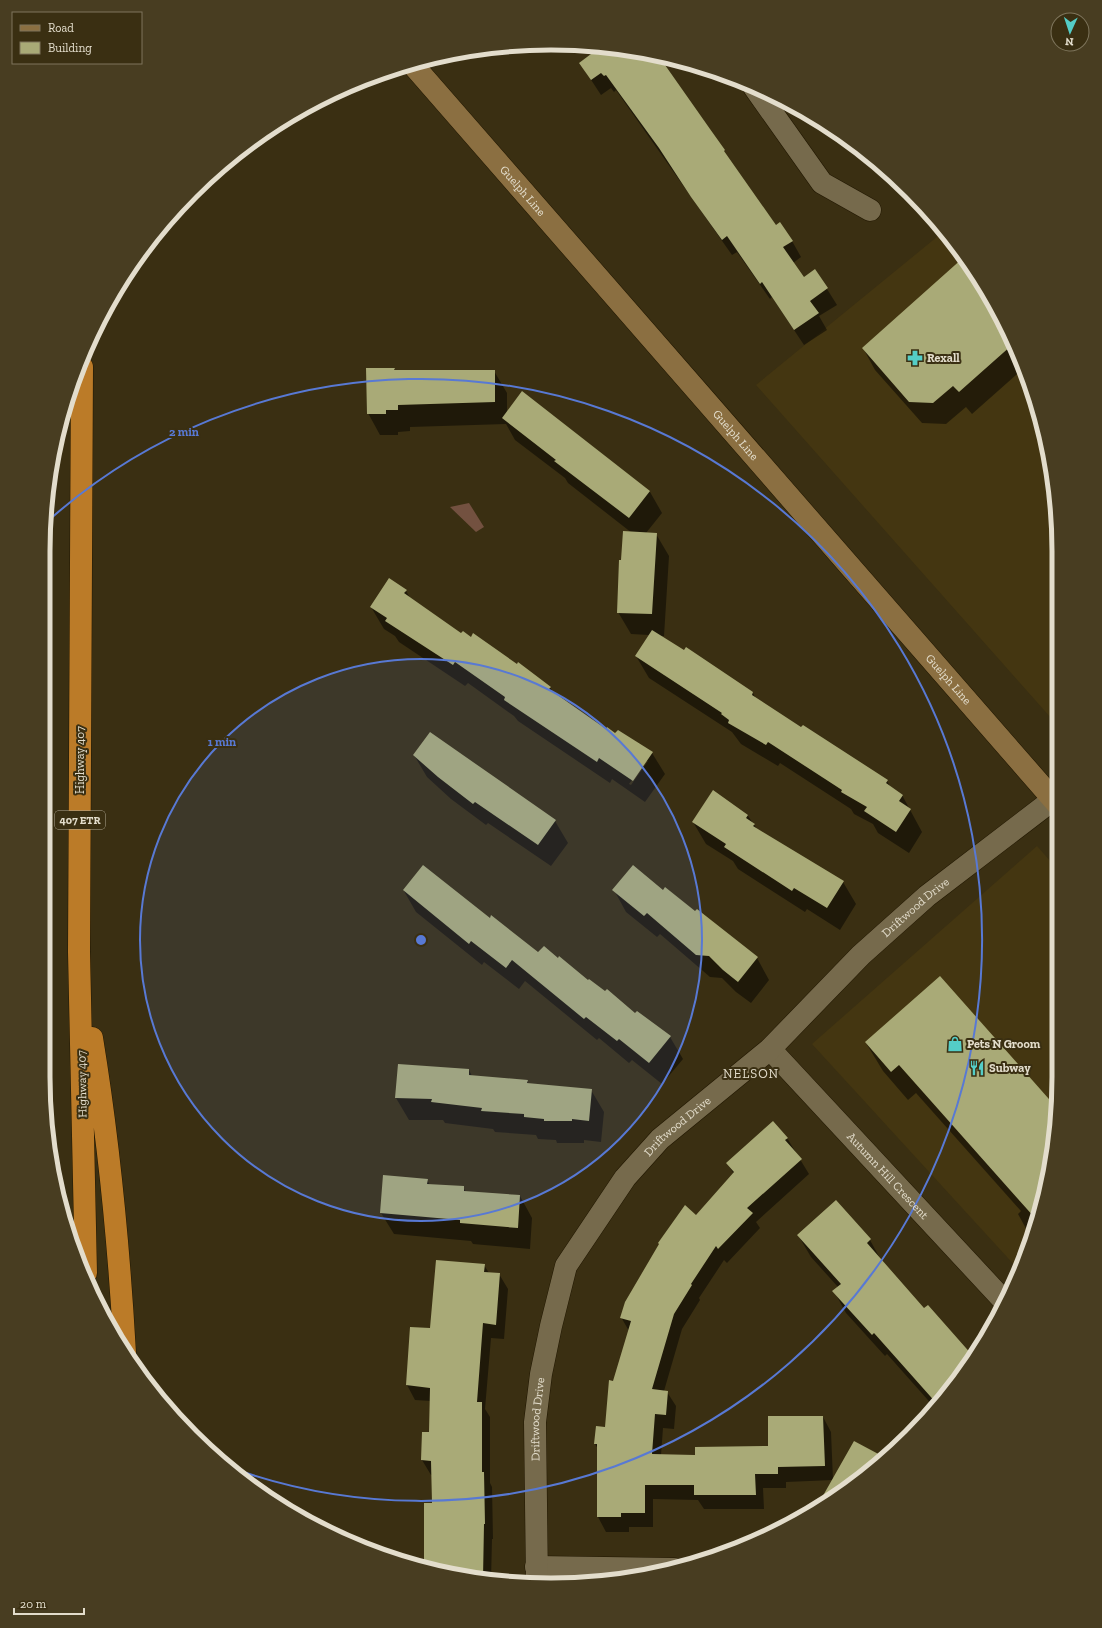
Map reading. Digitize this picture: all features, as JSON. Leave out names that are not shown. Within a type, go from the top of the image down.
[{"type":"highway","name":"Highway 407","points":[[82,376],[79,952],[86,1263]]},
{"type":"highway","points":[[79,952],[105,1119],[119,1249],[124,1339]]},
{"type":"main road","name":"Guelph Line","points":[[416,69],[1052,794]]},
{"type":"street","points":[[761,97],[822,183],[870,210]]},
{"type":"street","name":"Driftwood Drive","points":[[537,1575],[535,1422],[541,1374],[566,1266],[625,1178],[660,1139],[770,1049],[861,955],[927,896],[1052,804]]},
{"type":"street","name":"Autumn Hill Crescent","points":[[770,1049],[1001,1297]]},
{"type":"street","points":[[537,1575],[634,1571]]},
{"type":"shaded area","points":[[939,235],[968,273],[985,300],[1000,329],[1014,359],[1035,421],[1048,486],[1051,518],[1052,719],[756,385]]},
{"type":"shaded area","points":[[469,503],[484,527],[476,532],[450,507]]},
{"type":"shaded area","points":[[1037,846],[1052,863],[1051,1110],[1048,1142],[1035,1207],[1015,1266],[812,1044]]},
{"type":"building","points":[[594,52],[616,54],[664,63],[776,225],[780,222],[793,241],[783,247],[804,277],[815,269],[828,288],[810,301],[819,313],[794,330],[762,282],[760,284],[727,236],[722,240],[691,197],[659,148],[606,75],[604,76],[601,73],[591,80],[579,63]]},
{"type":"building","points":[[959,261],[985,300],[1000,329],[998,330],[1003,335],[1009,348],[959,392],[953,386],[933,403],[909,402],[862,348]]},
{"type":"building","points":[[366,368],[395,368],[394,370],[495,370],[495,402],[398,405],[398,410],[386,410],[386,414],[367,414]]},
{"type":"building","points":[[522,391],[650,491],[629,518],[554,461],[556,460],[502,418]]},
{"type":"building","points":[[623,531],[657,533],[652,614],[617,613],[619,560],[621,560]]},
{"type":"building","points":[[389,578],[407,590],[404,593],[461,633],[463,631],[471,637],[473,633],[517,664],[518,662],[551,687],[549,689],[606,729],[607,727],[615,733],[618,730],[653,752],[633,781],[599,758],[597,762],[504,700],[505,697],[455,662],[453,665],[385,621],[387,618],[370,607]]},
{"type":"building","points":[[652,630],[684,650],[686,647],[753,692],[752,695],[801,727],[803,725],[888,780],[886,783],[903,795],[899,801],[911,809],[896,832],[864,811],[867,807],[841,792],[842,790],[768,742],[766,745],[728,723],[729,720],[721,714],[722,713],[635,656]]},
{"type":"building","points":[[430,732],[556,820],[538,845],[475,802],[473,804],[438,777],[413,755]]},
{"type":"building","points":[[713,790],[748,815],[746,818],[755,824],[753,826],[844,881],[827,908],[794,888],[792,891],[724,847],[726,844],[692,822]]},
{"type":"building","points":[[423,865],[490,918],[491,915],[538,952],[544,946],[558,958],[559,956],[588,980],[589,979],[605,991],[607,989],[635,1013],[637,1011],[671,1036],[649,1063],[619,1039],[617,1041],[586,1017],[584,1019],[512,960],[506,968],[471,941],[469,944],[403,890]]},
{"type":"building","points":[[633,865],[663,890],[665,887],[695,911],[697,909],[758,957],[738,982],[709,956],[696,955],[647,913],[644,916],[612,890]]},
{"type":"building","points":[[940,976],[1051,1102],[1048,1142],[1032,1215],[899,1065],[891,1072],[865,1042]]},
{"type":"building","points":[[398,1064],[469,1069],[469,1075],[528,1080],[527,1083],[592,1089],[589,1121],[572,1119],[572,1121],[544,1121],[544,1119],[524,1117],[524,1114],[481,1111],[482,1108],[431,1102],[432,1099],[395,1098]]},
{"type":"building","points":[[773,1121],[788,1138],[785,1140],[802,1159],[747,1208],[753,1213],[718,1249],[716,1246],[691,1284],[692,1285],[674,1314],[652,1389],[668,1391],[666,1415],[655,1414],[652,1454],[695,1455],[695,1447],[768,1446],[768,1416],[823,1416],[825,1466],[778,1467],[778,1474],[755,1474],[756,1495],[694,1495],[694,1485],[645,1485],[645,1513],[621,1513],[621,1517],[597,1517],[597,1444],[594,1444],[596,1426],[605,1427],[609,1380],[613,1381],[631,1321],[620,1318],[625,1302],[659,1244],[658,1243],[685,1205],[696,1215],[734,1172],[726,1163]]},
{"type":"building","points":[[383,1175],[428,1179],[427,1184],[464,1186],[464,1191],[520,1195],[518,1228],[460,1223],[460,1220],[380,1213]]},
{"type":"building","points":[[836,1200],[871,1239],[867,1243],[924,1308],[928,1305],[970,1352],[934,1400],[874,1333],[872,1335],[832,1291],[841,1284],[797,1235]]},
{"type":"building","points":[[436,1260],[485,1264],[484,1272],[500,1273],[496,1325],[483,1323],[477,1402],[482,1402],[482,1472],[484,1472],[485,1524],[483,1573],[424,1562],[424,1503],[432,1503],[431,1461],[421,1460],[422,1432],[429,1432],[430,1388],[406,1385],[410,1327],[430,1328]]},
{"type":"building","points":[[854,1441],[880,1455],[856,1474],[821,1499]]},
{"type":"place","name":"Rexall","points":[[915,358]]},
{"type":"place","name":"Pets N Groom","points":[[955,1044]]},
{"type":"place","name":"Subway","points":[[977,1068]]},
{"type":"district","name":"NELSON","points":[[751,1073]]}]
